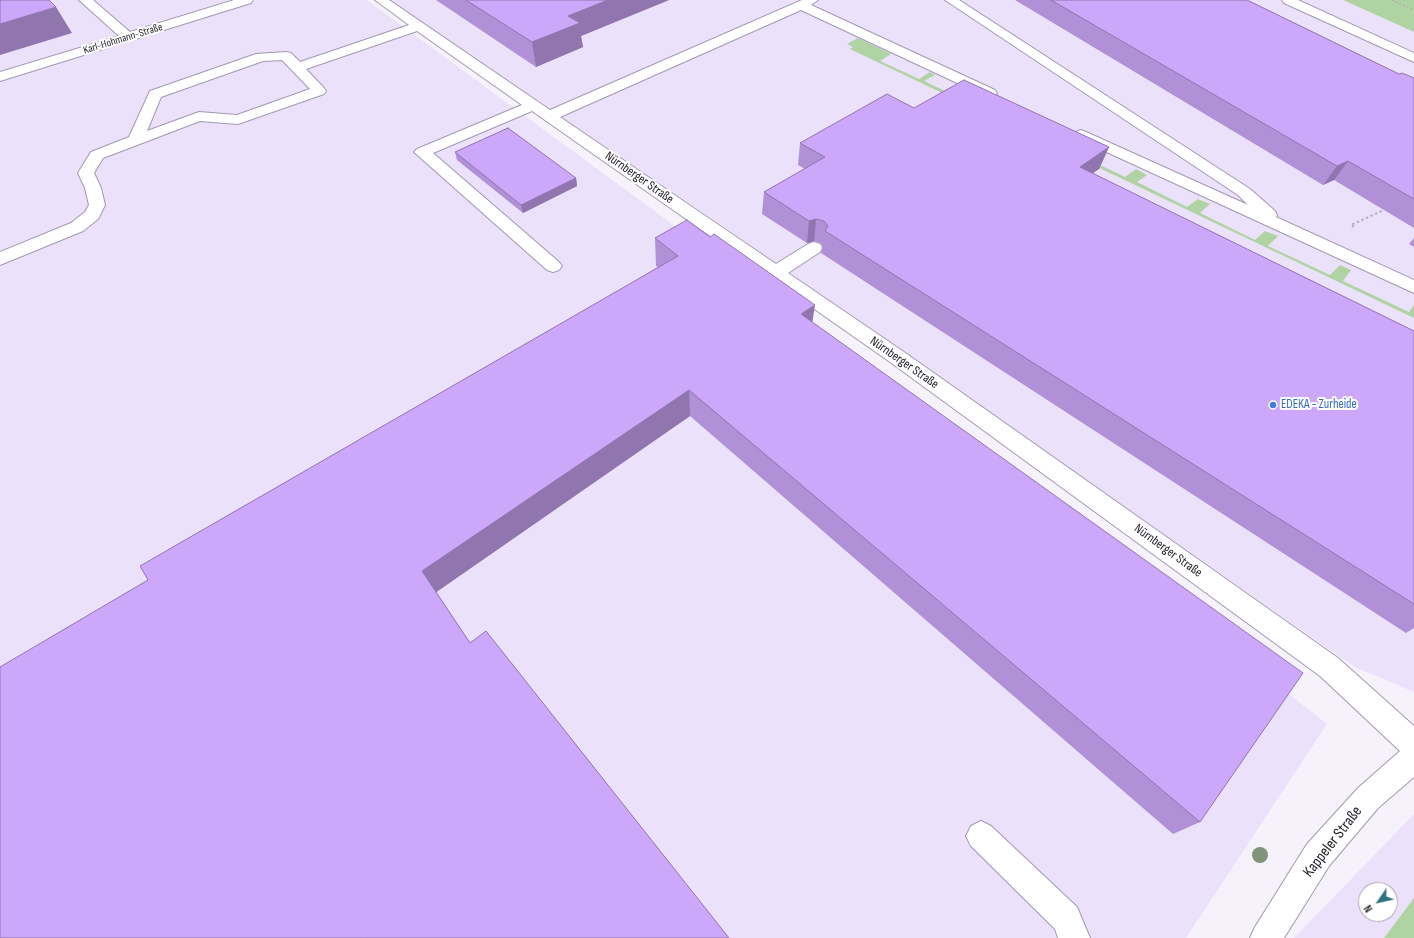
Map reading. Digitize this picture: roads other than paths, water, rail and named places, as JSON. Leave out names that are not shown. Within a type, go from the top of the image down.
[{"type":"street","points":[[84,0],[128,37]]},
{"type":"street","name":"Karl-Hohmann-Straße","points":[[0,77],[247,0]]},
{"type":"street","name":"Nürnberger Straße","points":[[381,0],[916,371],[1329,667],[1414,744]]},
{"type":"street","points":[[951,0],[1244,192],[1283,228]]},
{"type":"street","points":[[1288,0],[1414,58]]},
{"type":"street","points":[[549,116],[807,3],[1002,99]]},
{"type":"street","points":[[297,68],[419,26]]},
{"type":"street","points":[[0,259],[77,227],[92,215],[97,205],[93,188],[86,173],[98,155],[136,139],[199,116],[238,120],[319,91],[286,56],[261,57],[155,94],[136,139]]},
{"type":"street","points":[[534,105],[422,152],[553,266]]},
{"type":"street","points":[[1067,129],[1414,287]]},
{"type":"street","points":[[775,272],[814,248]]},
{"type":"street","name":"Kappeler Straße","points":[[1266,938],[1318,855],[1368,798],[1414,758]]},
{"type":"street","points":[[981,836],[1066,918],[1074,938]]},
{"type":"place","name":"EDEKA - Zurheide","points":[[1273,405]]}]
